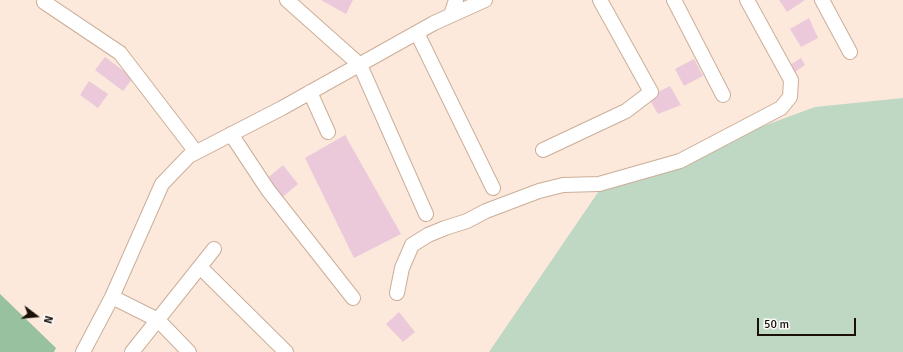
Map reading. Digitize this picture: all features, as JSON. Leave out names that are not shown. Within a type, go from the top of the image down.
[{"type":"street","points":[[287,0],[360,65],[426,214]]},
{"type":"street","points":[[451,15],[456,0]]},
{"type":"street","points":[[83,352],[112,297],[162,184],[189,156],[360,65],[434,23],[485,0]]},
{"type":"street","points":[[543,150],[626,111],[651,92],[600,0]]},
{"type":"street","points":[[674,0],[723,95]]},
{"type":"street","points":[[397,293],[402,268],[412,245],[428,235],[467,221],[486,211],[540,191],[563,186],[599,184],[680,161],[781,108],[790,97],[791,80],[747,0]]},
{"type":"street","points":[[822,0],[850,52]]},
{"type":"street","points":[[44,2],[120,53],[196,152]]},
{"type":"street","points":[[417,33],[493,188]]},
{"type":"street","points":[[310,92],[328,132]]},
{"type":"street","points":[[231,134],[268,190],[353,298]]},
{"type":"street","points":[[132,352],[214,248]]},
{"type":"street","points":[[200,267],[286,352]]},
{"type":"street","points":[[112,297],[158,320],[189,352]]},
{"type":"green space","points":[[903,98],[903,352],[489,352],[603,185],[815,107]]},
{"type":"green space","points":[[0,294],[56,348],[54,352],[0,352]]},
{"type":"building","points":[[321,0],[353,0],[346,14]]},
{"type":"building","points":[[779,0],[805,0],[787,12]]},
{"type":"building","points":[[809,18],[818,38],[801,47],[790,29]]},
{"type":"building","points":[[105,57],[133,78],[123,91],[95,70]]},
{"type":"building","points":[[801,58],[805,65],[795,72],[790,65]]},
{"type":"building","points":[[694,59],[703,76],[684,86],[675,69]]},
{"type":"building","points":[[89,81],[108,94],[98,108],[80,95]]},
{"type":"building","points":[[670,86],[681,105],[658,114],[648,97]]},
{"type":"building","points":[[345,135],[401,234],[354,258],[305,158]]},
{"type":"building","points":[[283,165],[298,184],[279,200],[263,182]]},
{"type":"building","points":[[399,312],[415,332],[403,342],[386,324]]}]
